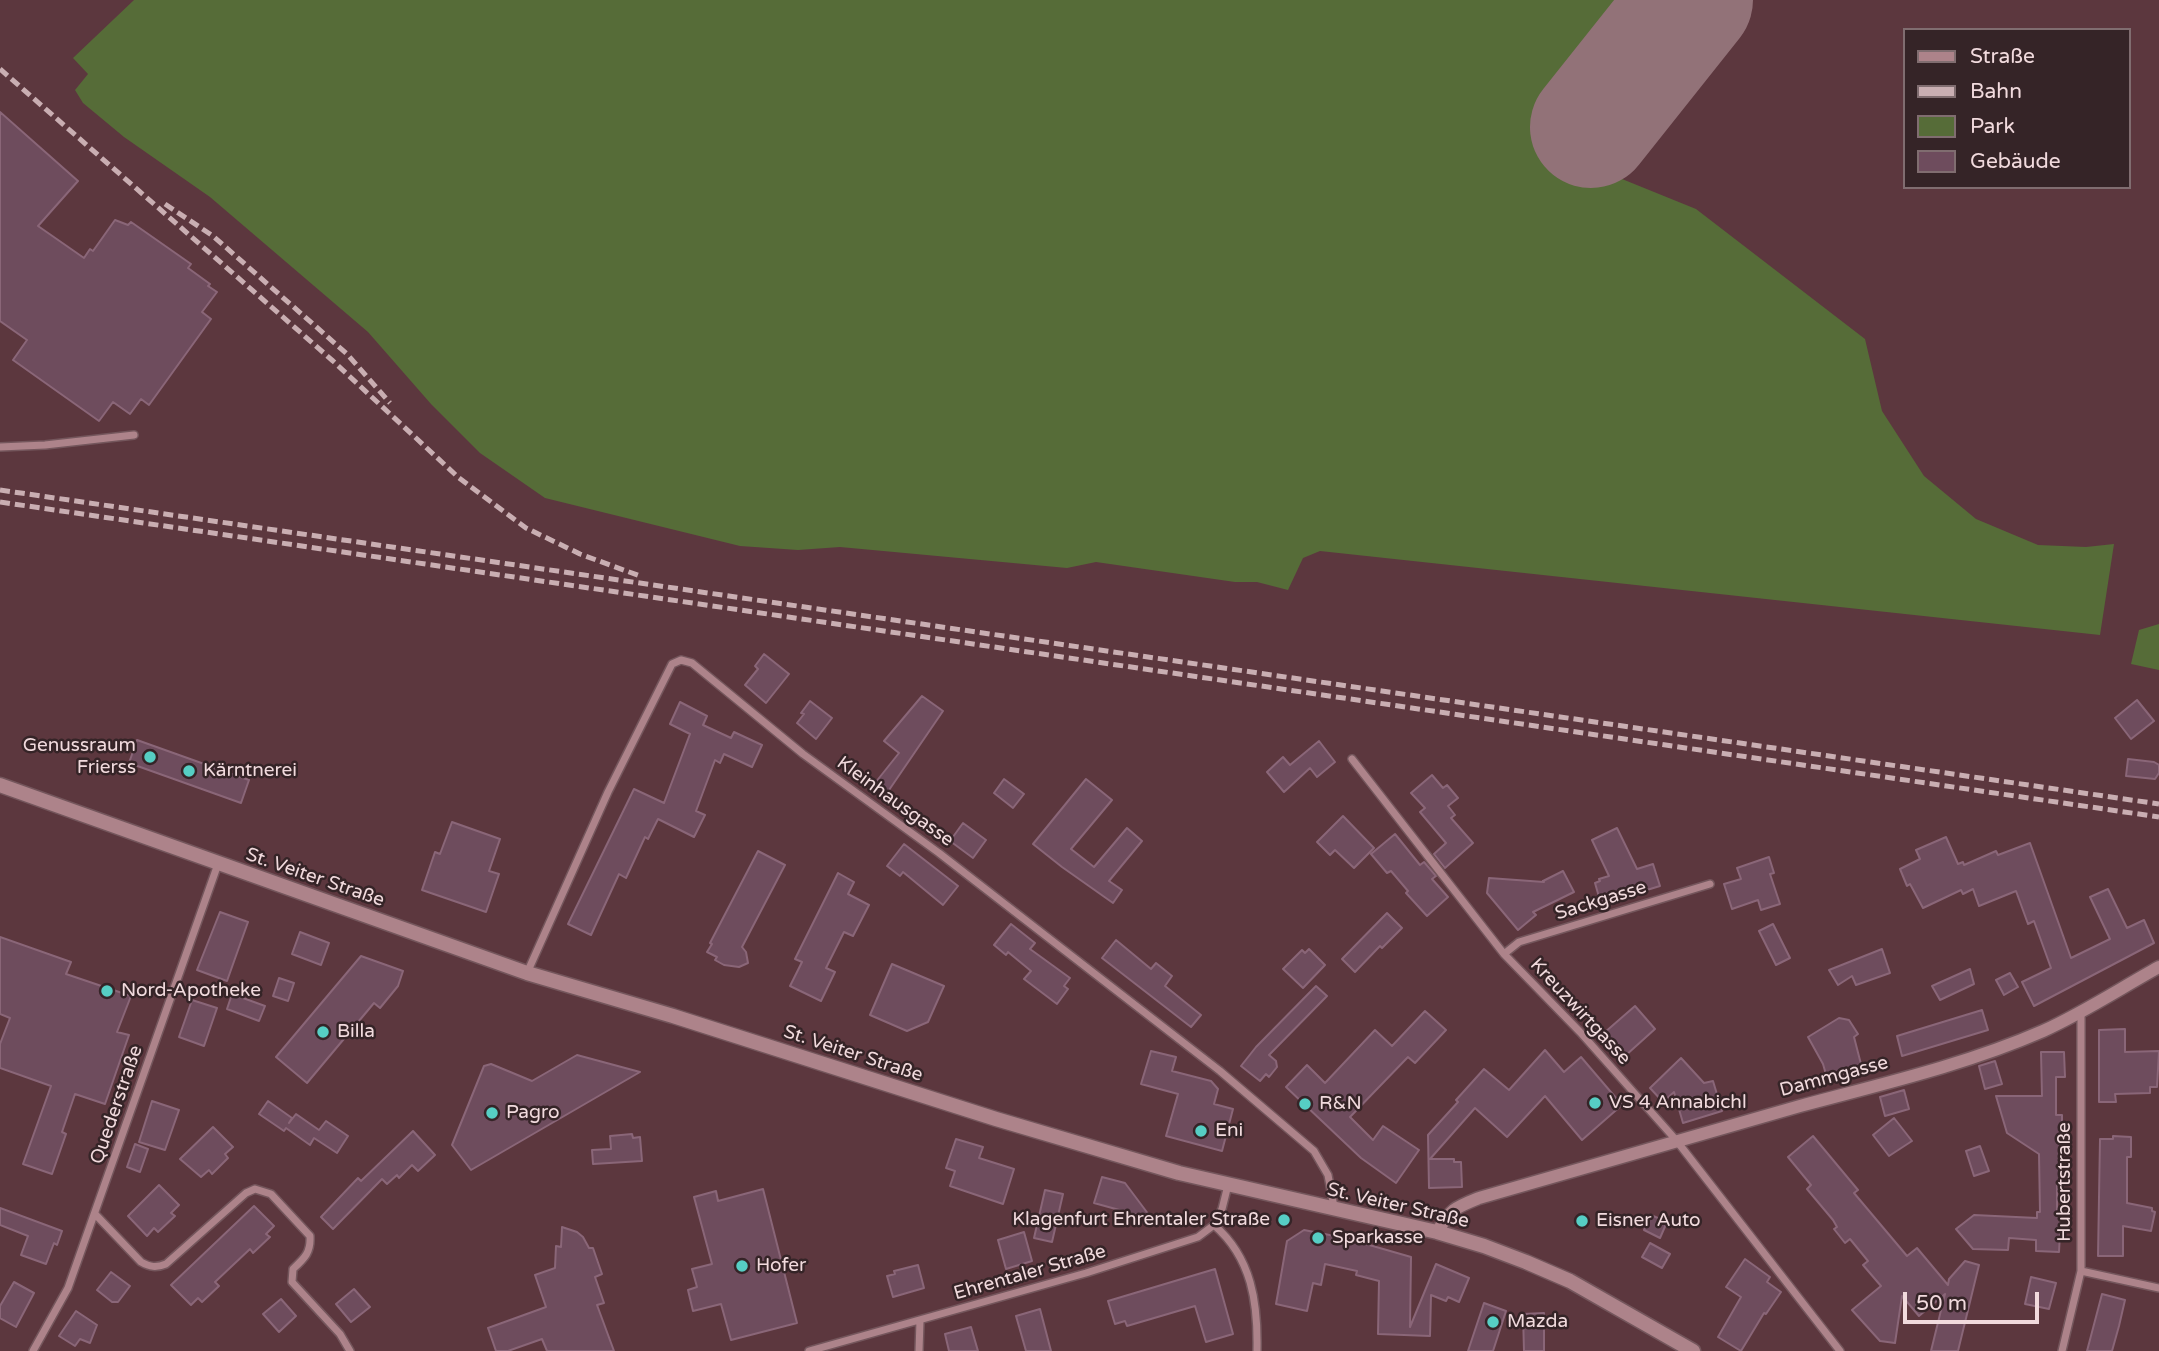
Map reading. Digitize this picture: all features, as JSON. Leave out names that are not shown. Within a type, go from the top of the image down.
[{"type":"main road","name":"St. Veiter Straße","points":[[0,785],[527,972],[996,1119],[1180,1173],[1437,1232],[1527,1262],[1570,1281],[1693,1351]]},
{"type":"street","points":[[0,447],[134,435]]},
{"type":"street","name":"Kleinhausgasse","points":[[527,972],[608,792],[672,664],[681,660],[692,663],[803,754],[970,876],[1220,1070],[1314,1152],[1328,1175],[1334,1210]]},
{"type":"street","name":"Kreuzwirtgasse","points":[[1352,759],[1504,954],[1580,1032],[1676,1140],[1840,1351]]},
{"type":"street","name":"Quederstraße","points":[[33,1351],[68,1288],[218,864]]},
{"type":"street","name":"Sackgasse","points":[[1504,954],[1519,942],[1710,884]]},
{"type":"street","name":"Dammgasse","points":[[1437,1232],[1448,1213],[1479,1198],[1676,1140],[1955,1064],[2044,1030],[2159,967]]},
{"type":"street","name":"Hubertstraße","points":[[2062,1351],[2081,1271],[2081,1011]]},
{"type":"street","points":[[1228,1185],[1222,1209],[1214,1224],[1236,1247],[1244,1263],[1255,1304],[1257,1351]]},
{"type":"street","points":[[95,1214],[141,1262],[157,1267],[166,1264],[246,1193],[255,1189],[271,1194],[310,1236],[311,1246],[307,1256],[293,1269],[292,1282],[340,1334],[351,1351]]},
{"type":"street","name":"Ehrentaler Straße","points":[[808,1351],[1182,1244],[1198,1237],[1214,1224]]},
{"type":"street","points":[[2081,1271],[2159,1288]]},
{"type":"street","points":[[919,1351],[920,1321]]},
{"type":"green space","points":[[134,0],[1627,0],[1537,115],[1622,179],[1696,209],[1865,339],[1882,411],[1924,476],[1976,519],[2038,545],[2086,547],[2114,544],[2100,635],[1320,551],[1303,558],[1288,590],[1257,582],[1235,582],[1096,562],[1067,568],[840,547],[798,550],[740,546],[545,498],[480,453],[431,404],[368,332],[210,197],[124,137],[83,103],[75,90],[88,74],[73,58]]},
{"type":"green space","points":[[2159,624],[2159,670],[2131,664],[2139,630]]},
{"type":"building","points":[[0,112],[78,181],[38,226],[84,258],[90,249],[93,251],[115,220],[128,225],[131,222],[191,264],[188,268],[217,292],[202,312],[211,319],[149,405],[141,399],[130,414],[113,402],[99,421],[13,360],[27,340],[0,321]]},
{"type":"building","points":[[764,654],[789,674],[766,703],[745,685],[758,669],[755,666]]},
{"type":"building","points":[[922,696],[943,711],[887,793],[875,783],[899,753],[884,741]]},
{"type":"building","points":[[2137,700],[2154,721],[2131,739],[2115,718]]},
{"type":"building","points":[[810,701],[832,718],[816,739],[797,723]]},
{"type":"building","points":[[680,702],[707,716],[703,725],[731,738],[734,732],[762,745],[752,767],[724,754],[720,763],[715,760],[696,811],[705,815],[694,837],[658,819],[648,839],[645,837],[626,878],[619,874],[591,935],[568,924],[634,789],[664,803],[690,734],[670,724]]},
{"type":"building","name":"Kärntnerei","points":[[137,740],[249,780],[241,803],[129,763]]},
{"type":"building","points":[[1319,741],[1335,762],[1317,777],[1310,768],[1284,792],[1267,772],[1283,757],[1290,765]]},
{"type":"building","points":[[2128,759],[2154,762],[2159,765],[2159,773],[2155,779],[2126,776]]},
{"type":"building","points":[[1432,775],[1443,788],[1447,785],[1458,798],[1448,806],[1455,815],[1451,818],[1473,843],[1445,868],[1434,854],[1446,843],[1420,812],[1425,808],[1411,793]]},
{"type":"building","points":[[1004,779],[1024,794],[1013,808],[994,793]]},
{"type":"building","points":[[1086,779],[1112,800],[1071,849],[1094,867],[1127,828],[1142,841],[1109,881],[1122,890],[1113,903],[1033,844]]},
{"type":"building","points":[[1343,816],[1374,848],[1354,868],[1335,850],[1330,855],[1317,842]]},
{"type":"building","points":[[452,822],[500,839],[489,871],[499,874],[486,912],[422,890],[435,852],[440,854]]},
{"type":"building","points":[[963,823],[986,840],[973,858],[950,841]]},
{"type":"building","points":[[1617,828],[1637,869],[1653,864],[1660,886],[1601,904],[1595,883],[1609,876],[1592,840]]},
{"type":"building","points":[[1395,834],[1420,865],[1424,862],[1436,876],[1432,879],[1448,897],[1427,916],[1391,871],[1387,873],[1371,854]]},
{"type":"building","points":[[1946,837],[1958,864],[1963,862],[1964,865],[1996,851],[1998,855],[2030,843],[2071,958],[2110,939],[2090,897],[2108,889],[2127,928],[2144,920],[2154,943],[2034,1006],[2022,982],[2051,968],[2034,921],[2028,924],[2016,891],[1979,906],[1973,889],[1963,894],[1961,890],[1923,908],[1910,884],[1907,886],[1900,869],[1920,859],[1916,850]]},
{"type":"building","points":[[904,844],[958,886],[943,905],[903,872],[900,876],[887,866]]},
{"type":"building","points":[[758,851],[785,865],[742,947],[748,963],[739,967],[724,965],[715,960],[717,957],[707,952]]},
{"type":"building","points":[[1769,857],[1774,873],[1770,874],[1780,904],[1761,910],[1758,900],[1732,909],[1724,884],[1741,879],[1737,868]]},
{"type":"building","points":[[1563,871],[1574,892],[1533,912],[1536,915],[1518,930],[1487,893],[1489,878],[1544,882]]},
{"type":"building","points":[[838,873],[854,882],[848,894],[869,905],[853,936],[844,932],[826,968],[835,972],[821,1001],[790,986],[802,962],[795,959]]},
{"type":"building","points":[[220,912],[248,922],[227,981],[197,970]]},
{"type":"building","points":[[1387,913],[1402,928],[1355,972],[1342,959]]},
{"type":"building","points":[[1011,924],[1035,943],[1030,949],[1070,978],[1064,986],[1068,989],[1057,1004],[1024,979],[1031,971],[1008,952],[1006,955],[994,945]]},
{"type":"building","points":[[1773,924],[1790,958],[1776,965],[1759,931]]},
{"type":"building","points":[[300,932],[329,943],[321,965],[292,954]]},
{"type":"building","points":[[0,937],[71,962],[66,974],[131,996],[117,1032],[129,1035],[105,1104],[75,1094],[62,1132],[66,1134],[52,1174],[23,1164],[51,1086],[0,1068],[0,1044],[10,1018],[0,1014]]},
{"type":"building","points":[[1116,940],[1151,969],[1156,963],[1172,976],[1165,986],[1201,1015],[1191,1027],[1102,958]]},
{"type":"building","points":[[1309,949],[1325,965],[1303,988],[1283,969],[1302,950],[1305,953]]},
{"type":"building","points":[[1882,949],[1890,973],[1856,985],[1852,976],[1838,985],[1829,970]]},
{"type":"building","name":"Billa","points":[[361,956],[403,971],[398,986],[380,1008],[374,1003],[307,1083],[276,1057]]},
{"type":"building","points":[[892,964],[944,986],[928,1022],[907,1031],[870,1015]]},
{"type":"building","points":[[1970,969],[1974,984],[1940,1000],[1932,986]]},
{"type":"building","points":[[2010,973],[2018,987],[2004,995],[1996,980]]},
{"type":"building","points":[[279,978],[294,983],[288,1001],[273,996]]},
{"type":"building","points":[[1316,986],[1327,996],[1269,1055],[1276,1061],[1277,1067],[1269,1077],[1266,1074],[1260,1081],[1241,1066]]},
{"type":"building","points":[[232,994],[265,1006],[259,1021],[227,1009]]},
{"type":"building","points":[[192,1000],[217,1008],[204,1046],[179,1037]]},
{"type":"building","points":[[1635,1006],[1655,1029],[1625,1056],[1604,1033]]},
{"type":"building","points":[[1982,1010],[1988,1030],[1902,1056],[1897,1036]]},
{"type":"building","points":[[1425,1011],[1446,1030],[1415,1063],[1408,1057],[1350,1117],[1373,1140],[1383,1126],[1419,1150],[1396,1183],[1361,1158],[1286,1087],[1307,1065],[1325,1083],[1375,1030],[1392,1046]]},
{"type":"building","points":[[1839,1018],[1849,1020],[1858,1034],[1854,1037],[1862,1068],[1827,1078],[1823,1064],[1808,1037]]},
{"type":"building","points":[[2125,1029],[2125,1052],[2159,1051],[2157,1087],[2150,1087],[2150,1093],[2115,1094],[2116,1102],[2099,1102],[2099,1030]]},
{"type":"building","points":[[1545,1050],[1564,1072],[1581,1057],[1622,1105],[1582,1140],[1545,1096],[1507,1137],[1475,1108],[1430,1159],[1454,1159],[1454,1162],[1461,1162],[1462,1187],[1429,1188],[1428,1135],[1458,1102],[1456,1100],[1484,1069],[1509,1090]]},
{"type":"building","points":[[1151,1051],[1176,1057],[1172,1071],[1211,1081],[1218,1089],[1214,1104],[1233,1109],[1222,1151],[1166,1136],[1178,1094],[1141,1084]]},
{"type":"building","points":[[2041,1052],[2064,1052],[2065,1077],[2056,1077],[2056,1115],[2062,1115],[2062,1183],[2057,1183],[2057,1212],[2061,1212],[2059,1252],[2036,1251],[2036,1240],[2009,1238],[2008,1250],[1973,1249],[1956,1229],[1974,1215],[2037,1218],[2037,1212],[2040,1212],[2039,1154],[2007,1133],[1996,1096],[2042,1096]]},
{"type":"building","points":[[577,1055],[640,1072],[471,1170],[452,1145],[484,1066],[491,1064],[532,1081]]},
{"type":"building","points":[[1681,1058],[1704,1083],[1713,1081],[1722,1111],[1683,1123],[1674,1092],[1663,1102],[1650,1088]]},
{"type":"building","points":[[1995,1061],[2002,1084],[1985,1089],[1979,1066]]},
{"type":"building","points":[[1904,1090],[1909,1109],[1885,1116],[1880,1097]]},
{"type":"building","points":[[152,1101],[179,1110],[165,1150],[139,1142]]},
{"type":"building","points":[[268,1101],[292,1118],[289,1123],[296,1114],[319,1130],[326,1121],[348,1136],[337,1153],[314,1138],[310,1145],[259,1114]]},
{"type":"building","points":[[1894,1118],[1912,1141],[1889,1156],[1873,1135]]},
{"type":"building","points":[[213,1127],[233,1147],[225,1154],[228,1158],[212,1174],[209,1170],[201,1177],[180,1159]]},
{"type":"building","points":[[413,1131],[435,1155],[418,1171],[412,1165],[399,1178],[397,1175],[387,1184],[382,1179],[333,1229],[321,1217],[358,1178],[361,1181]]},
{"type":"building","points":[[632,1134],[633,1138],[640,1137],[642,1161],[593,1164],[592,1150],[611,1149],[610,1136]]},
{"type":"building","points":[[1813,1136],[1858,1190],[1854,1193],[1907,1256],[1917,1248],[1948,1285],[1949,1279],[1965,1261],[1979,1265],[1958,1351],[1931,1351],[1945,1294],[1919,1316],[1902,1296],[1895,1343],[1880,1341],[1852,1310],[1881,1286],[1863,1265],[1868,1261],[1850,1239],[1845,1243],[1834,1229],[1837,1227],[1833,1220],[1807,1189],[1811,1185],[1788,1157]]},
{"type":"building","points":[[2113,1136],[2131,1137],[2131,1157],[2127,1157],[2127,1203],[2152,1208],[2155,1212],[2151,1231],[2123,1226],[2123,1256],[2098,1256],[2100,1139],[2113,1139]]},
{"type":"building","points":[[956,1139],[983,1147],[979,1158],[1014,1169],[1003,1204],[950,1186],[955,1171],[946,1168]]},
{"type":"building","points":[[135,1144],[148,1149],[140,1172],[127,1167]]},
{"type":"building","points":[[1980,1146],[1989,1171],[1974,1176],[1966,1151]]},
{"type":"building","points":[[1102,1177],[1125,1183],[1152,1219],[1094,1203]]},
{"type":"building","points":[[159,1185],[179,1205],[171,1213],[175,1216],[158,1232],[154,1228],[147,1236],[128,1216]]},
{"type":"building","name":"Hofer","points":[[763,1189],[797,1323],[731,1340],[721,1304],[693,1311],[688,1290],[697,1287],[692,1269],[712,1264],[694,1197],[716,1191],[718,1201]]},
{"type":"building","points":[[1045,1190],[1063,1194],[1052,1242],[1034,1238]]},
{"type":"building","points":[[254,1206],[274,1226],[266,1234],[270,1237],[253,1253],[250,1249],[215,1282],[219,1286],[202,1302],[198,1298],[191,1305],[171,1285]]},
{"type":"building","points":[[0,1208],[62,1231],[46,1264],[21,1255],[28,1236],[0,1225]]},
{"type":"building","points":[[1651,1215],[1667,1222],[1660,1238],[1644,1230]]},
{"type":"building","points":[[562,1227],[577,1232],[589,1248],[593,1248],[602,1274],[595,1277],[604,1303],[597,1305],[614,1351],[547,1351],[542,1339],[508,1351],[496,1351],[488,1328],[546,1307],[535,1275],[555,1268],[556,1246],[561,1247]]},
{"type":"building","points":[[1304,1230],[1345,1238],[1411,1257],[1410,1327],[1436,1264],[1469,1278],[1459,1302],[1448,1297],[1446,1301],[1431,1295],[1430,1336],[1378,1334],[1379,1281],[1356,1275],[1357,1271],[1325,1264],[1321,1285],[1313,1283],[1307,1311],[1276,1304],[1287,1241]]},
{"type":"building","points":[[1024,1232],[1032,1261],[1006,1269],[998,1240]]},
{"type":"building","points":[[1650,1243],[1670,1254],[1662,1268],[1642,1257]]},
{"type":"building","points":[[1745,1259],[1770,1277],[1767,1282],[1781,1292],[1766,1314],[1764,1313],[1741,1351],[1718,1337],[1741,1297],[1726,1287]]},
{"type":"building","points":[[918,1265],[924,1288],[893,1297],[887,1276],[895,1274],[894,1271]]},
{"type":"building","points":[[1215,1269],[1233,1334],[1206,1342],[1195,1306],[1127,1326],[1125,1321],[1115,1324],[1108,1301]]},
{"type":"building","points":[[111,1272],[130,1286],[118,1302],[112,1302],[97,1290]]},
{"type":"building","points":[[2031,1277],[2056,1283],[2049,1309],[2025,1304]]},
{"type":"building","points":[[14,1282],[34,1293],[16,1327],[0,1318],[0,1306]]},
{"type":"building","points":[[354,1289],[370,1307],[351,1322],[336,1304]]},
{"type":"building","points":[[2102,1294],[2125,1300],[2119,1326],[2112,1351],[2087,1351]]},
{"type":"building","points":[[281,1299],[296,1316],[279,1332],[263,1314]]},
{"type":"building","points":[[1484,1303],[1506,1311],[1493,1351],[1468,1351]]},
{"type":"building","points":[[1040,1309],[1051,1351],[1026,1351],[1016,1316]]},
{"type":"building","points":[[76,1311],[97,1325],[90,1343],[80,1339],[75,1346],[59,1336]]},
{"type":"building","points":[[1544,1313],[1544,1351],[1524,1351],[1523,1314]]},
{"type":"building","points":[[971,1327],[978,1351],[949,1351],[945,1334]]},
{"type":"runway","points":[[1591,127],[1692,0]]},
{"type":"railway","points":[[0,69],[333,361],[459,478],[526,528],[580,554],[640,576]]},
{"type":"railway","points":[[165,204],[213,236],[347,354],[390,403]]},
{"type":"railway","points":[[0,490],[2159,804]]},
{"type":"railway","points":[[0,502],[2159,817]]},
{"type":"place","name":"Genussraum Frierss","points":[[150,757]]},
{"type":"place","name":"Kärntnerei","points":[[189,771]]},
{"type":"place","name":"Nord-Apotheke","points":[[107,991]]},
{"type":"place","name":"Billa","points":[[323,1032]]},
{"type":"place","name":"VS 4 Annabichl","points":[[1595,1103]]},
{"type":"place","name":"R&N","points":[[1305,1104]]},
{"type":"place","name":"Pagro","points":[[492,1113]]},
{"type":"place","name":"Eni","points":[[1201,1131]]},
{"type":"place","name":"Klagenfurt Ehrentaler Straße","points":[[1284,1220]]},
{"type":"place","name":"Eisner Auto","points":[[1582,1221]]},
{"type":"place","name":"Sparkasse","points":[[1318,1238]]},
{"type":"place","name":"Hofer","points":[[742,1266]]},
{"type":"place","name":"Mazda","points":[[1493,1322]]}]
